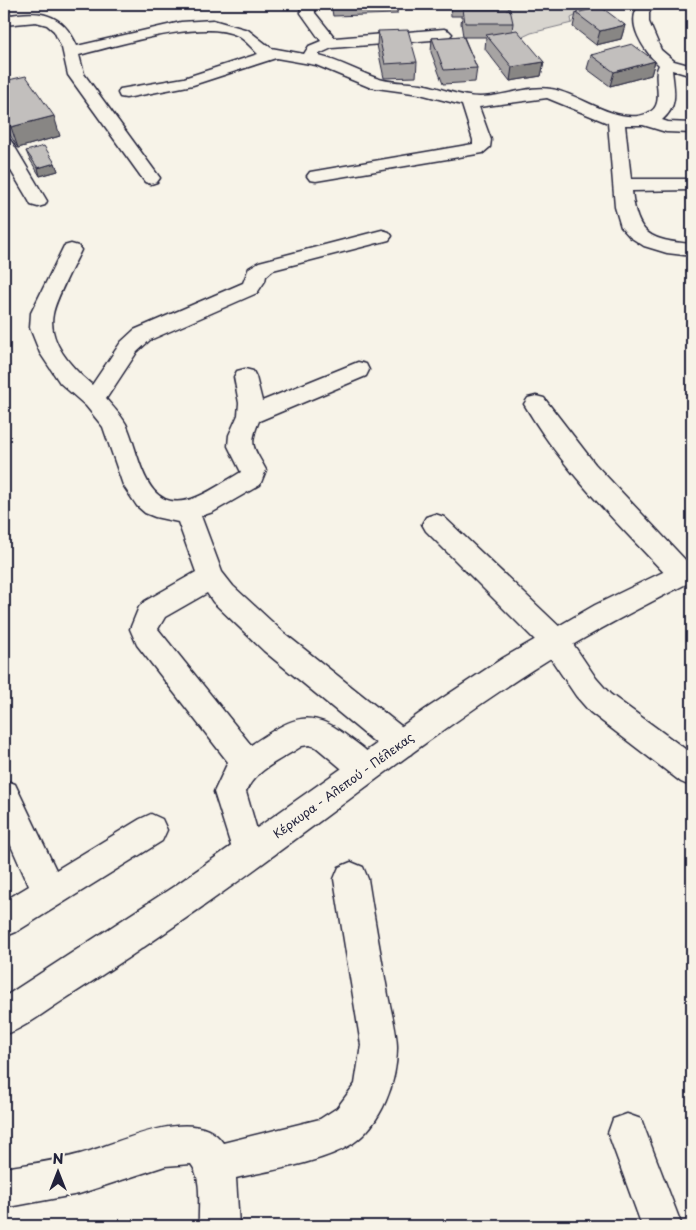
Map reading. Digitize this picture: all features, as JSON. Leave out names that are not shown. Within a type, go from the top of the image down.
[{"type":"street","points":[[307,4],[308,13],[331,44]]},
{"type":"street","points":[[649,4],[640,15],[644,32],[654,52],[668,64],[692,71]]},
{"type":"street","points":[[4,21],[30,16],[48,19],[65,37],[71,52],[72,69],[151,178]]},
{"type":"street","points":[[71,52],[158,32],[204,25],[226,27],[250,37],[260,49],[274,54],[311,58],[369,82],[421,89],[470,101],[490,101],[549,93],[616,120],[647,120],[658,116],[665,106],[664,73],[668,64]]},
{"type":"street","points":[[311,58],[311,53],[314,49],[331,44],[444,34]]},
{"type":"street","points":[[126,93],[187,82],[274,54]]},
{"type":"street","points":[[316,176],[477,149],[481,147],[482,140],[470,101]]},
{"type":"street","points":[[616,120],[622,185],[627,217],[631,227],[641,236],[667,247],[692,250]]},
{"type":"street","points":[[647,120],[666,127],[692,128]]},
{"type":"street","points":[[4,144],[38,201]]},
{"type":"street","points":[[622,185],[692,186]]},
{"type":"street","points":[[94,400],[125,351],[142,335],[250,288],[255,281],[256,273],[266,266],[382,236]]},
{"type":"street","points":[[71,250],[42,313],[40,324],[52,353],[68,377],[94,400],[114,424],[135,484],[154,506],[175,512],[204,505],[251,478],[254,470],[243,451],[240,440],[250,415],[251,403],[245,377]]},
{"type":"street","points":[[250,415],[358,370]]},
{"type":"street","points":[[536,404],[557,437],[576,461],[687,572]]},
{"type":"street","points":[[186,510],[211,577],[223,594],[274,642],[400,744]]},
{"type":"street","points":[[435,524],[554,641],[586,687],[600,703],[692,772]]},
{"type":"street","name":"Κέρκυρα - Αλεπού - Πέλεκας","points":[[4,1017],[248,854],[400,744],[554,641],[621,604],[687,572]]},
{"type":"street","points":[[211,577],[155,609],[149,614],[144,629],[147,636],[248,764]]},
{"type":"street","points":[[248,854],[230,792],[236,775],[248,764],[291,736],[309,731],[326,737],[365,769]]},
{"type":"street","points":[[4,795],[49,892]]},
{"type":"street","points":[[4,920],[150,830]]},
{"type":"street","points":[[4,1188],[90,1172],[171,1146],[187,1144],[198,1146],[205,1150],[211,1159],[213,1167],[227,1161],[326,1137],[339,1131],[358,1112],[367,1099],[375,1084],[379,1064],[379,1045],[351,879]]},
{"type":"street","points":[[627,1133],[662,1226]]},
{"type":"street","points":[[211,1159],[218,1192],[219,1226]]},
{"type":"shaded area","points":[[508,4],[565,4],[583,12],[571,18],[572,23],[531,33],[514,41]]},
{"type":"building","points":[[601,7],[625,25],[600,31],[576,13]]},
{"type":"building","points":[[463,9],[510,9],[513,23],[465,23]]},
{"type":"building","points":[[408,30],[417,62],[385,64],[378,31]]},
{"type":"building","points":[[517,30],[544,62],[512,67],[486,35]]},
{"type":"building","points":[[463,36],[477,68],[444,70],[432,38]]},
{"type":"building","points":[[632,44],[655,61],[614,72],[591,55]]},
{"type":"building","points":[[26,76],[54,116],[11,127],[4,116],[4,81]]},
{"type":"building","points":[[44,146],[55,163],[38,168],[26,151]]}]
